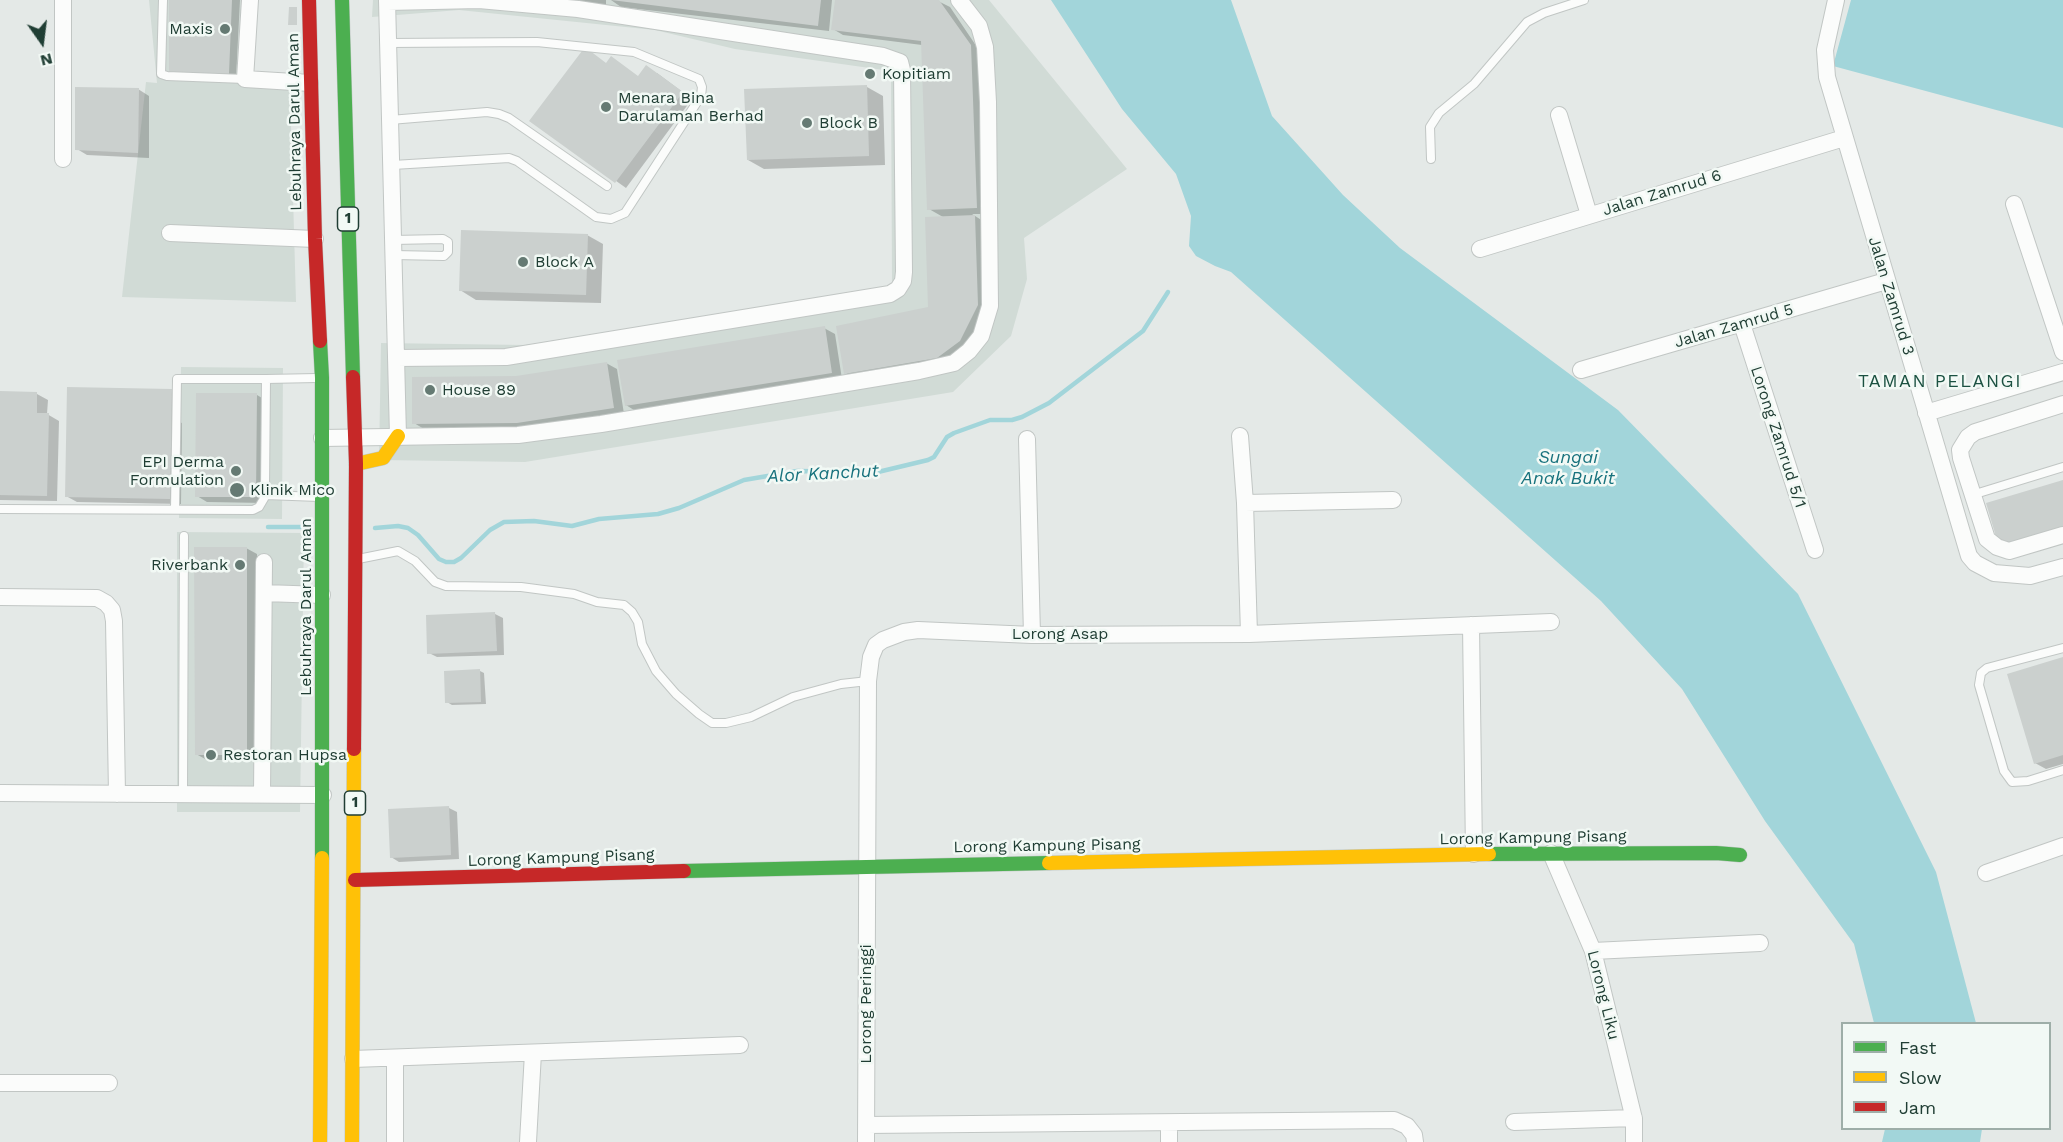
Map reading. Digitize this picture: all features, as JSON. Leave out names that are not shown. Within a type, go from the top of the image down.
[{"type":"main road","name":"Lebuhraya Darul Aman","points":[[309,0],[315,239],[322,378],[323,795],[320,1142]]},
{"type":"main road","name":"1","points":[[342,0],[356,464],[352,1142]]},
{"type":"main road","points":[[356,464],[383,458],[399,436]]},
{"type":"main road","name":"Lorong Kampung Pisang","points":[[355,880],[866,866],[1474,854],[1716,853],[1740,855]]},
{"type":"street","points":[[63,0],[63,159]]},
{"type":"street","points":[[250,0],[245,79],[310,83]]},
{"type":"street","points":[[396,358],[506,357],[890,294],[898,289],[903,281],[904,272],[902,69],[900,62],[883,56],[578,9],[479,0],[387,1],[393,165],[396,358],[399,436]]},
{"type":"street","points":[[321,438],[518,435],[695,409],[937,368],[954,363],[969,351],[981,336],[990,306],[988,102],[985,47],[979,26],[959,0]]},
{"type":"street","name":"Jalan Zamrud 3","points":[[1836,0],[1825,50],[1827,77],[1969,556],[1975,563],[1994,573],[2030,576],[2063,567]]},
{"type":"street","points":[[1559,115],[1589,215]]},
{"type":"street","name":"Jalan Zamrud 6","points":[[1480,249],[1844,138]]},
{"type":"street","points":[[2014,204],[2063,352]]},
{"type":"street","points":[[170,233],[315,239]]},
{"type":"street","name":"Jalan Zamrud 5","points":[[1581,370],[1886,281]]},
{"type":"street","name":"Lorong Zamrud 5/1","points":[[1742,324],[1815,550]]},
{"type":"street","points":[[1926,413],[2063,372]]},
{"type":"street","points":[[2063,404],[1975,432],[1968,437],[1960,450],[1987,539],[1997,548],[2009,551],[2063,535]]},
{"type":"street","points":[[1240,436],[1245,503],[1249,634]]},
{"type":"street","points":[[1027,439],[1032,635]]},
{"type":"street","points":[[1245,503],[1393,500]]},
{"type":"street","points":[[262,794],[264,562]]},
{"type":"street","points":[[264,593],[322,595]]},
{"type":"street","points":[[0,597],[97,598],[112,610],[117,794]]},
{"type":"street","name":"Lorong Asap","points":[[866,866],[868,681],[871,657],[876,645],[904,632],[918,630],[1032,635],[1249,634],[1551,622]]},
{"type":"street","points":[[1471,626],[1474,854]]},
{"type":"street","points":[[0,793],[323,795]]},
{"type":"street","points":[[1986,873],[2063,846]]},
{"type":"street","name":"Lorong Liku","points":[[1551,853],[1593,951],[1634,1118],[1634,1142]]},
{"type":"street","name":"Lorong Peringgi","points":[[866,866],[866,1134]]},
{"type":"street","points":[[1593,951],[1760,943]]},
{"type":"street","points":[[353,1059],[740,1045]]},
{"type":"street","points":[[528,1142],[532,1053]]},
{"type":"street","points":[[395,1058],[395,1142]]},
{"type":"street","points":[[0,1083],[109,1083]]},
{"type":"street","points":[[1514,1122],[1634,1118]]},
{"type":"street","points":[[866,1134],[1169,1123],[1394,1120],[1407,1126],[1414,1135],[1415,1142]]},
{"type":"street","points":[[1169,1123],[1169,1142]]},
{"type":"lane","points":[[163,0],[160,74],[245,79]]},
{"type":"lane","points":[[1431,159],[1430,127],[1439,113],[1474,84],[1527,22],[1544,13],[1584,0]]},
{"type":"lane","points":[[388,43],[537,42],[634,52],[699,79],[702,87],[701,96],[625,213],[618,218],[596,217],[518,161],[509,158],[393,165]]},
{"type":"lane","points":[[390,120],[487,112],[499,114],[509,118],[607,186]]},
{"type":"lane","points":[[447,239],[448,242],[446,255],[394,247],[447,239]]},
{"type":"lane","points":[[175,509],[177,380],[322,378]]},
{"type":"lane","points":[[0,509],[253,510],[259,507],[266,495],[266,379]]},
{"type":"lane","points":[[1972,495],[2063,467]]},
{"type":"lane","points":[[266,495],[322,497]]},
{"type":"lane","points":[[183,794],[184,536]]},
{"type":"lane","points":[[355,560],[398,551],[415,561],[435,582],[446,586],[521,587],[574,594],[597,602],[624,605],[638,622],[642,644],[656,671],[676,694],[712,723],[726,723],[751,717],[793,697],[841,684],[868,681]]},
{"type":"lane","points":[[2063,648],[1987,668],[1981,673],[1979,685],[2004,771],[2012,782],[2028,781],[2063,770]]},
{"type":"shaded area","points":[[149,0],[256,0],[251,87],[290,90],[296,302],[122,297],[146,82],[157,83]]},
{"type":"shaded area","points":[[373,0],[989,0],[1127,169],[1024,238],[1027,279],[1011,336],[953,392],[525,462],[379,460],[381,343],[526,345],[892,286],[891,71],[735,49],[655,30],[459,10],[372,17]]},
{"type":"shaded area","points":[[181,367],[283,368],[282,519],[179,518]]},
{"type":"shaded area","points":[[177,532],[304,533],[300,812],[177,812]]},
{"type":"water","name":"Sungai Anak Bukit","points":[[1051,0],[1231,0],[1272,116],[1343,195],[1400,248],[1618,410],[1798,594],[1936,872],[1976,1022],[1874,1022],[1854,944],[1765,821],[1682,689],[1601,601],[1231,272],[1196,256],[1189,246],[1191,216],[1176,174],[1122,109]]},
{"type":"water","points":[[1851,0],[2063,0],[2063,128],[1833,66]]},
{"type":"water","points":[[1885,1130],[1982,1130],[1980,1142],[1882,1142]]},
{"type":"building","points":[[169,0],[232,0],[229,74],[169,72]]},
{"type":"building","points":[[611,0],[821,0],[818,26]]},
{"type":"building","points":[[835,0],[939,0],[971,45],[977,208],[927,210],[921,41],[831,30]]},
{"type":"building","points":[[289,7],[297,7],[297,25],[288,25]]},
{"type":"building","name":"Menara Bina Darulaman Berhad","points":[[585,47],[606,63],[611,56],[638,76],[646,65],[683,92],[615,183],[529,121]]},
{"type":"building","name":"Block B","points":[[867,85],[869,156],[747,160],[744,89]]},
{"type":"building","points":[[75,87],[139,88],[138,153],[75,150]]},
{"type":"building","points":[[975,215],[978,305],[960,341],[937,358],[844,374],[836,326],[928,307],[925,217]]},
{"type":"building","name":"Block A","points":[[461,230],[588,234],[586,295],[459,291]]},
{"type":"building","points":[[825,326],[832,373],[625,406],[617,360]]},
{"type":"building","points":[[607,362],[614,408],[517,423],[412,424],[412,377],[516,376]]},
{"type":"building","points":[[67,387],[172,389],[170,499],[65,497]]},
{"type":"building","points":[[0,391],[37,392],[37,413],[49,413],[47,496],[0,495]]},
{"type":"building","points":[[196,393],[257,393],[256,497],[195,497]]},
{"type":"building","points":[[2063,480],[2063,527],[2008,543],[1997,540],[1986,503]]},
{"type":"building","points":[[194,547],[247,547],[247,755],[195,755]]},
{"type":"building","points":[[495,612],[497,651],[427,654],[426,615]]},
{"type":"building","points":[[2063,657],[2063,755],[2034,764],[2007,674]]},
{"type":"building","points":[[480,669],[481,702],[445,703],[444,671]]},
{"type":"building","points":[[449,806],[451,855],[390,858],[388,809]]},
{"type":"waterway","name":"Alor Kanchut","points":[[375,528],[398,526],[408,528],[418,535],[439,559],[454,562],[490,530],[504,522],[534,521],[572,526],[599,519],[658,514],[679,508],[744,480],[797,471],[878,472],[928,460],[934,457],[947,437],[954,433],[990,420],[1012,420],[1022,417],[1049,403],[1143,331],[1168,292]]},
{"type":"waterway","name":"Alor Kanchut","points":[[268,527],[303,527]]},
{"type":"traffic: fast","points":[[342,0],[353,377]]},
{"type":"traffic: fast","points":[[320,341],[322,378],[322,858]]},
{"type":"traffic: fast","points":[[1489,854],[1716,853],[1740,855]]},
{"type":"traffic: fast","points":[[684,871],[1049,863]]},
{"type":"traffic: slow","points":[[356,464],[383,458],[398,436]]},
{"type":"traffic: slow","points":[[352,1142],[354,749]]},
{"type":"traffic: slow","points":[[1049,863],[1489,854]]},
{"type":"traffic: slow","points":[[320,1142],[322,858]]},
{"type":"traffic: jam","points":[[309,0],[320,341]]},
{"type":"traffic: jam","points":[[353,377],[356,464],[354,749]]},
{"type":"traffic: jam","points":[[355,880],[684,871]]},
{"type":"place","name":"Maxis","points":[[225,29]]},
{"type":"place","name":"Kopitiam","points":[[870,74]]},
{"type":"place","name":"Menara Bina Darulaman Berhad","points":[[606,107]]},
{"type":"place","name":"Block B","points":[[807,123]]},
{"type":"place","name":"Block A","points":[[523,262]]},
{"type":"place","name":"House 89","points":[[430,390]]},
{"type":"place","name":"EPI Derma Formulation","points":[[236,471]]},
{"type":"place","name":"Klinik Mico","points":[[237,490]]},
{"type":"place","name":"Riverbank","points":[[240,565]]},
{"type":"place","name":"Restoran Hupsa","points":[[211,755]]},
{"type":"district","name":"TAMAN PELANGI","points":[[1940,382]]}]
